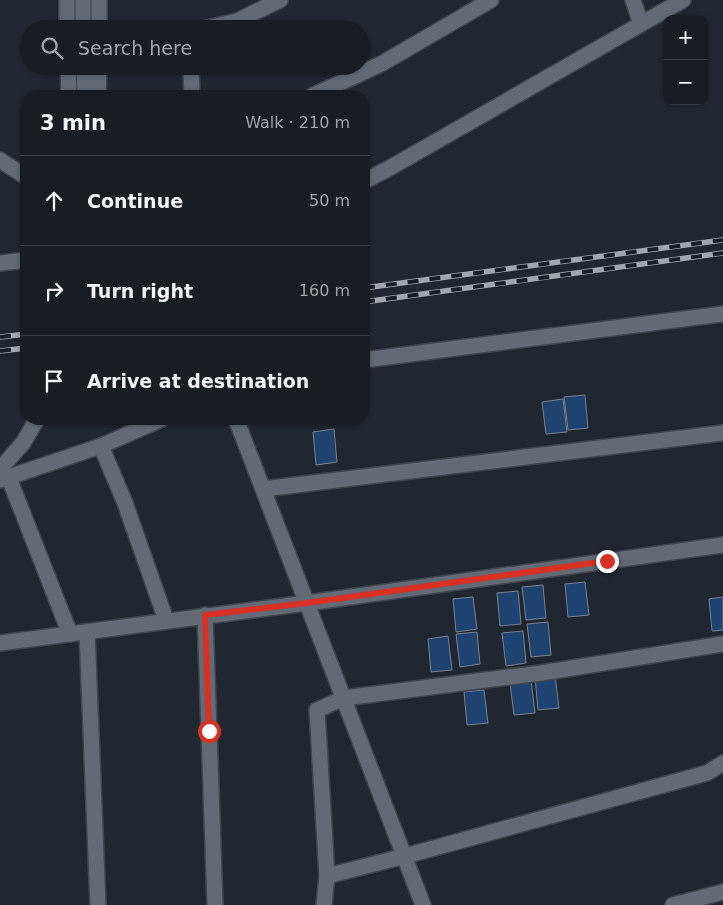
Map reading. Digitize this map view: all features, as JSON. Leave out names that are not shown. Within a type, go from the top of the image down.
[{"type":"street","points":[[67,0],[67,20]]},
{"type":"street","points":[[83,0],[83,20]]},
{"type":"street","points":[[99,0],[99,20]]},
{"type":"street","points":[[239,20],[280,0]]},
{"type":"street","points":[[370,69],[491,0]]},
{"type":"street","points":[[633,0],[640,24]]},
{"type":"street","points":[[370,178],[683,0]]},
{"type":"street","points":[[68,75],[69,90]]},
{"type":"street","points":[[84,75],[85,90]]},
{"type":"street","points":[[98,90],[99,75]]},
{"type":"street","points":[[191,75],[192,90]]},
{"type":"street","points":[[325,90],[357,75]]},
{"type":"street","points":[[0,160],[20,173]]},
{"type":"street","points":[[0,263],[20,261]]},
{"type":"street","points":[[370,359],[722,318]]},
{"type":"street","points":[[2,478],[34,425]]},
{"type":"street","points":[[2,478],[101,446],[148,425]]},
{"type":"street","points":[[238,425],[423,905]]},
{"type":"street","points":[[263,488],[723,433]]},
{"type":"street","points":[[101,446],[125,503],[166,620]]},
{"type":"street","points":[[2,478],[70,634]]},
{"type":"street","points":[[0,643],[307,603],[723,545]]},
{"type":"street","points":[[205,615],[215,905]]},
{"type":"street","points":[[87,632],[98,905]]},
{"type":"street","points":[[324,905],[327,876],[317,710],[344,698],[541,673],[723,644]]},
{"type":"street","points":[[327,876],[707,773],[723,763]]},
{"type":"street","points":[[673,905],[723,892]]},
{"type":"building","points":[[585,395],[588,428],[568,430],[564,397]]},
{"type":"building","points":[[563,399],[567,432],[546,434],[542,402]]},
{"type":"building","points":[[334,429],[337,462],[316,465],[313,432]]},
{"type":"building","points":[[585,582],[589,615],[568,617],[565,584]]},
{"type":"building","points":[[543,585],[546,618],[526,620],[522,587]]},
{"type":"building","points":[[518,591],[521,624],[500,626],[497,593]]},
{"type":"building","points":[[473,597],[477,629],[456,632],[453,599]]},
{"type":"building","points":[[723,597],[723,630],[712,631],[709,599]]},
{"type":"building","points":[[548,622],[551,655],[531,657],[527,624]]},
{"type":"building","points":[[523,631],[526,663],[506,666],[502,633]]},
{"type":"building","points":[[477,632],[480,664],[460,667],[456,634]]},
{"type":"building","points":[[448,636],[452,670],[431,672],[428,639]]},
{"type":"building","points":[[555,675],[559,708],[538,710],[535,677]]},
{"type":"building","points":[[531,680],[535,713],[514,715],[510,683]]},
{"type":"building","points":[[484,690],[488,723],[467,725],[464,692]]},
{"type":"railway","points":[[370,287],[723,240]]},
{"type":"railway","points":[[370,301],[723,253]]},
{"type":"railway","points":[[0,337],[20,335]]},
{"type":"railway","points":[[0,351],[20,349]]},
{"type":"route","points":[[209,731],[205,615],[307,603],[607,561]]}]
